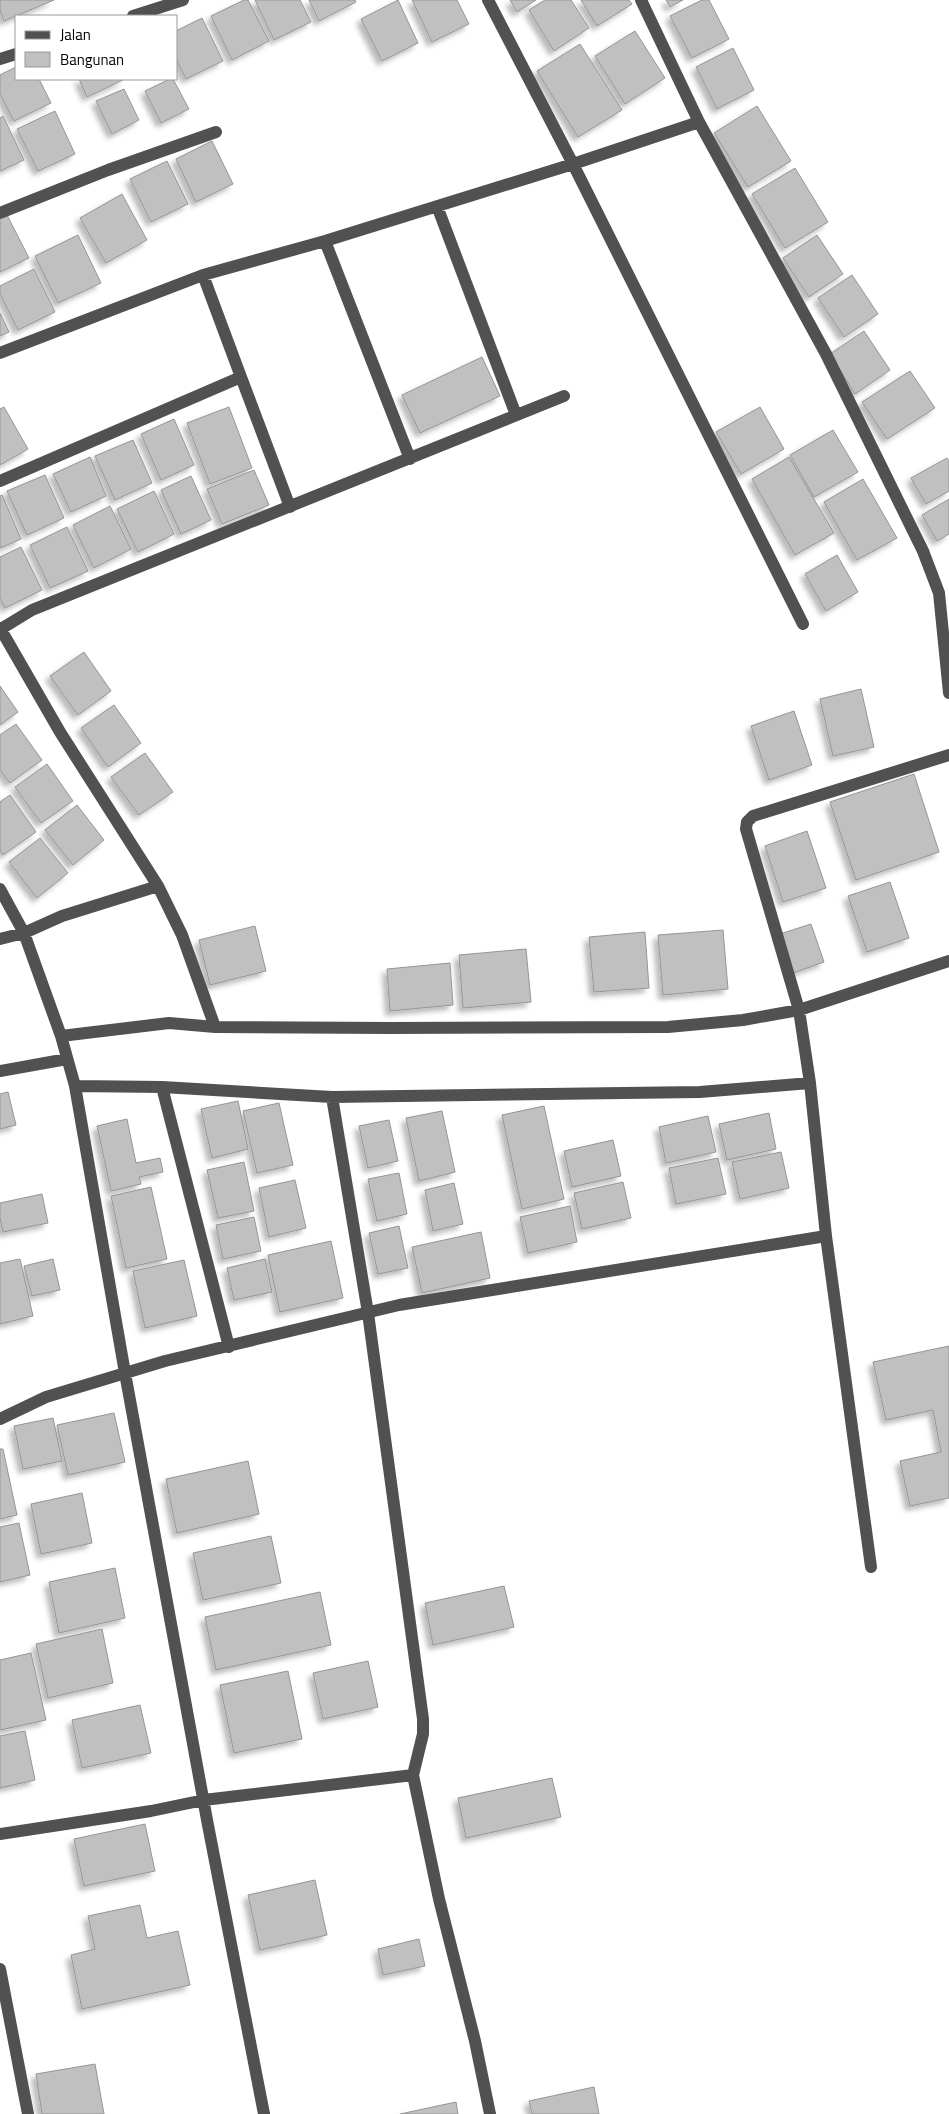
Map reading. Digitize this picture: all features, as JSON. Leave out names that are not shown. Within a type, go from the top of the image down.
[{"type":"street","points":[[136,15],[183,0]]},
{"type":"street","points":[[488,0],[573,164],[803,624]]},
{"type":"street","points":[[640,0],[699,122],[826,354],[927,560],[939,593],[949,693]]},
{"type":"street","points":[[0,59],[15,54]]},
{"type":"street","points":[[0,353],[203,274],[325,241],[573,164],[699,122]]},
{"type":"street","points":[[0,213],[108,170],[216,132]]},
{"type":"street","points":[[437,206],[516,415]]},
{"type":"street","points":[[325,241],[410,459]]},
{"type":"street","points":[[203,274],[290,507]]},
{"type":"street","points":[[0,481],[242,376]]},
{"type":"street","points":[[215,1027],[182,935],[158,886],[60,732],[0,629],[32,610],[564,396]]},
{"type":"street","points":[[871,1567],[826,1236],[810,1083],[799,1010],[746,829],[747,822],[753,816],[949,755]]},
{"type":"street","points":[[0,939],[24,933],[62,916],[158,886]]},
{"type":"street","points":[[0,889],[24,933],[61,1036],[75,1086],[125,1373],[264,2114]]},
{"type":"street","points":[[61,1036],[169,1023],[215,1027],[668,1027],[743,1020],[799,1010],[949,961]]},
{"type":"street","points":[[0,1071],[67,1059]]},
{"type":"street","points":[[75,1086],[162,1087],[332,1097],[700,1092],[810,1083]]},
{"type":"street","points":[[162,1087],[229,1347]]},
{"type":"street","points":[[332,1097],[368,1313],[423,1718],[424,1734],[413,1775],[439,1899],[475,2041],[490,2114]]},
{"type":"street","points":[[0,1419],[46,1397],[165,1360],[229,1347],[399,1306],[826,1236]]},
{"type":"street","points":[[0,1834],[151,1811],[204,1800],[413,1775]]},
{"type":"street","points":[[0,1969],[28,2114]]},
{"type":"building","points":[[0,0],[54,0],[4,21],[0,10]]},
{"type":"building","points":[[244,0],[248,0],[269,41],[232,60],[211,16]]},
{"type":"building","points":[[255,0],[300,0],[311,22],[274,40]]},
{"type":"building","points":[[309,0],[355,0],[356,2],[319,21]]},
{"type":"building","points":[[398,0],[418,43],[382,61],[361,19]]},
{"type":"building","points":[[412,0],[457,0],[469,24],[432,42]]},
{"type":"building","points":[[510,0],[536,0],[517,12]]},
{"type":"building","points":[[545,0],[571,0],[589,28],[554,51],[529,10]]},
{"type":"building","points":[[581,0],[629,0],[632,4],[597,26]]},
{"type":"building","points":[[666,0],[683,0],[670,7]]},
{"type":"building","points":[[702,0],[709,0],[729,39],[692,58],[670,16]]},
{"type":"building","points":[[202,18],[223,61],[186,79],[178,63],[178,30]]},
{"type":"building","points":[[635,31],[665,78],[625,104],[595,56]]},
{"type":"building","points":[[580,44],[622,110],[578,137],[537,71]]},
{"type":"building","points":[[733,48],[754,90],[717,109],[696,67]]},
{"type":"building","points":[[15,68],[15,80],[40,80],[51,103],[14,121],[0,94],[0,75]]},
{"type":"building","points":[[79,80],[123,80],[87,97]]},
{"type":"building","points":[[168,80],[174,80],[189,109],[161,123],[145,91]]},
{"type":"building","points":[[124,89],[139,120],[112,134],[96,101]]},
{"type":"building","points":[[757,106],[791,161],[748,187],[714,133]]},
{"type":"building","points":[[55,111],[75,154],[38,171],[17,129]]},
{"type":"building","points":[[3,116],[24,160],[0,171],[0,118]]},
{"type":"building","points":[[212,141],[233,184],[196,202],[176,159]]},
{"type":"building","points":[[167,161],[188,204],[151,222],[130,179]]},
{"type":"building","points":[[795,168],[828,222],[785,248],[752,194]]},
{"type":"building","points":[[122,194],[147,240],[106,263],[80,218]]},
{"type":"building","points":[[7,215],[29,258],[0,272],[0,218]]},
{"type":"building","points":[[78,235],[101,283],[58,303],[35,256]]},
{"type":"building","points":[[817,235],[843,274],[809,297],[783,258]]},
{"type":"building","points":[[34,269],[55,312],[18,330],[0,294],[0,286]]},
{"type":"building","points":[[852,275],[878,314],[844,337],[818,298]]},
{"type":"building","points":[[0,313],[9,332],[0,336]]},
{"type":"building","points":[[864,331],[890,370],[855,394],[830,354]]},
{"type":"building","points":[[482,357],[500,396],[420,433],[402,395]]},
{"type":"building","points":[[910,371],[935,408],[887,439],[862,402]]},
{"type":"building","points":[[4,407],[28,449],[0,465],[0,409]]},
{"type":"building","points":[[229,407],[252,468],[210,484],[187,423]]},
{"type":"building","points":[[760,407],[784,449],[741,474],[716,432]]},
{"type":"building","points":[[174,419],[194,465],[161,480],[141,434]]},
{"type":"building","points":[[833,430],[858,472],[814,497],[790,455]]},
{"type":"building","points":[[133,440],[152,483],[115,500],[95,456]]},
{"type":"building","points":[[90,457],[106,496],[71,512],[53,474]]},
{"type":"building","points":[[789,457],[834,533],[795,555],[752,479]]},
{"type":"building","points":[[947,458],[949,461],[949,491],[926,504],[911,478]]},
{"type":"building","points":[[254,470],[269,505],[222,524],[207,489]]},
{"type":"building","points":[[45,475],[64,518],[27,535],[7,491]]},
{"type":"building","points":[[191,476],[211,520],[181,534],[161,490]]},
{"type":"building","points":[[863,479],[897,538],[857,560],[824,502]]},
{"type":"building","points":[[154,491],[174,534],[138,552],[117,509]]},
{"type":"building","points":[[2,495],[21,539],[0,548],[0,496]]},
{"type":"building","points":[[949,499],[949,534],[937,541],[922,515]]},
{"type":"building","points":[[110,506],[131,549],[94,568],[73,525]]},
{"type":"building","points":[[67,527],[88,571],[50,588],[30,545]]},
{"type":"building","points":[[21,547],[42,590],[5,608],[0,598],[0,557]]},
{"type":"building","points":[[837,555],[858,592],[826,611],[805,574]]},
{"type":"building","points":[[84,652],[111,691],[78,715],[50,676]]},
{"type":"building","points":[[0,686],[18,712],[0,725]]},
{"type":"building","points":[[861,689],[874,747],[833,756],[820,699]]},
{"type":"building","points":[[114,705],[141,743],[108,767],[81,728]]},
{"type":"building","points":[[794,711],[812,765],[769,780],[751,726]]},
{"type":"building","points":[[16,724],[42,760],[10,783],[0,770],[0,735]]},
{"type":"building","points":[[145,753],[173,792],[139,815],[111,777]]},
{"type":"building","points":[[47,764],[73,801],[41,823],[15,787]]},
{"type":"building","points":[[914,774],[939,852],[856,880],[830,802]]},
{"type":"building","points":[[10,795],[36,832],[3,855],[0,850],[0,802]]},
{"type":"building","points":[[77,805],[104,840],[73,865],[45,830]]},
{"type":"building","points":[[807,831],[826,888],[783,902],[765,846]]},
{"type":"building","points":[[40,838],[68,873],[37,898],[9,862]]},
{"type":"building","points":[[890,882],[909,938],[867,952],[848,896]]},
{"type":"building","points":[[811,924],[824,962],[793,973],[780,934]]},
{"type":"building","points":[[255,926],[266,971],[210,985],[199,940]]},
{"type":"building","points":[[723,930],[728,989],[663,995],[658,935]]},
{"type":"building","points":[[645,932],[649,988],[594,992],[589,937]]},
{"type":"building","points":[[526,949],[531,1002],[463,1008],[459,955]]},
{"type":"building","points":[[450,963],[453,1005],[390,1011],[387,969]]},
{"type":"building","points":[[8,1092],[16,1125],[0,1129],[0,1094]]},
{"type":"building","points":[[238,1101],[248,1149],[212,1158],[201,1109]]},
{"type":"building","points":[[279,1103],[293,1165],[257,1173],[243,1111]]},
{"type":"building","points":[[544,1106],[564,1199],[522,1209],[502,1115]]},
{"type":"building","points":[[442,1111],[455,1172],[419,1181],[406,1118]]},
{"type":"building","points":[[769,1113],[776,1149],[727,1160],[719,1124]]},
{"type":"building","points":[[708,1116],[716,1152],[666,1163],[659,1127]]},
{"type":"building","points":[[127,1119],[136,1163],[160,1158],[163,1172],[139,1177],[141,1184],[111,1191],[97,1126]]},
{"type":"building","points":[[389,1120],[398,1161],[368,1168],[359,1126]]},
{"type":"building","points":[[613,1140],[621,1176],[572,1187],[564,1151]]},
{"type":"building","points":[[781,1152],[789,1188],[740,1199],[732,1162]]},
{"type":"building","points":[[718,1158],[726,1194],[676,1204],[669,1168]]},
{"type":"building","points":[[244,1162],[254,1211],[218,1218],[207,1170]]},
{"type":"building","points":[[399,1173],[407,1214],[377,1221],[368,1179]]},
{"type":"building","points":[[295,1180],[306,1228],[269,1237],[259,1188]]},
{"type":"building","points":[[623,1182],[631,1218],[582,1229],[574,1193]]},
{"type":"building","points":[[454,1183],[463,1224],[433,1231],[425,1190]]},
{"type":"building","points":[[151,1187],[167,1259],[126,1268],[111,1196]]},
{"type":"building","points":[[42,1194],[48,1223],[3,1232],[0,1218],[0,1203]]},
{"type":"building","points":[[570,1206],[577,1242],[528,1253],[520,1217]]},
{"type":"building","points":[[254,1217],[261,1251],[223,1259],[216,1225]]},
{"type":"building","points":[[399,1226],[408,1268],[378,1274],[369,1233]]},
{"type":"building","points":[[481,1232],[490,1278],[422,1293],[412,1247]]},
{"type":"building","points":[[331,1241],[343,1298],[280,1312],[268,1255]]},
{"type":"building","points":[[20,1259],[33,1316],[0,1324],[0,1263]]},
{"type":"building","points":[[53,1259],[60,1290],[32,1296],[24,1266]]},
{"type":"building","points":[[265,1259],[272,1292],[234,1300],[227,1268]]},
{"type":"building","points":[[184,1260],[197,1316],[145,1328],[133,1271]]},
{"type":"building","points":[[949,1346],[949,1498],[910,1506],[900,1461],[941,1452],[933,1410],[886,1420],[873,1362]]},
{"type":"building","points":[[114,1413],[125,1462],[68,1475],[57,1425]]},
{"type":"building","points":[[53,1418],[62,1461],[23,1469],[14,1426]]},
{"type":"building","points":[[0,1449],[3,1449],[17,1515],[0,1519]]},
{"type":"building","points":[[248,1461],[259,1514],[177,1533],[166,1479]]},
{"type":"building","points":[[82,1493],[92,1543],[41,1554],[31,1504]]},
{"type":"building","points":[[19,1523],[30,1575],[0,1582],[0,1527]]},
{"type":"building","points":[[271,1536],[281,1583],[203,1600],[193,1553]]},
{"type":"building","points":[[115,1568],[125,1618],[59,1633],[49,1582]]},
{"type":"building","points":[[504,1586],[514,1627],[433,1645],[425,1603]]},
{"type":"building","points":[[320,1592],[331,1645],[216,1670],[205,1617]]},
{"type":"building","points":[[102,1629],[113,1683],[48,1698],[36,1644]]},
{"type":"building","points":[[31,1653],[46,1720],[0,1730],[0,1660]]},
{"type":"building","points":[[368,1661],[378,1707],[323,1719],[313,1673]]},
{"type":"building","points":[[288,1671],[302,1739],[234,1753],[220,1685]]},
{"type":"building","points":[[140,1705],[151,1753],[82,1768],[72,1720]]},
{"type":"building","points":[[25,1731],[35,1780],[0,1788],[0,1736]]},
{"type":"building","points":[[552,1778],[561,1817],[466,1838],[458,1798]]},
{"type":"building","points":[[145,1824],[155,1871],[84,1886],[74,1839]]},
{"type":"building","points":[[315,1880],[327,1935],[260,1950],[248,1895]]},
{"type":"building","points":[[140,1905],[147,1938],[178,1931],[190,1985],[82,2009],[71,1955],[95,1949],[88,1916]]},
{"type":"building","points":[[419,1939],[425,1966],[383,1975],[378,1949]]},
{"type":"building","points":[[95,2064],[104,2114],[42,2114],[36,2074]]},
{"type":"building","points":[[594,2087],[599,2114],[532,2114],[529,2101]]},
{"type":"building","points":[[456,2102],[458,2114],[400,2114]]}]
